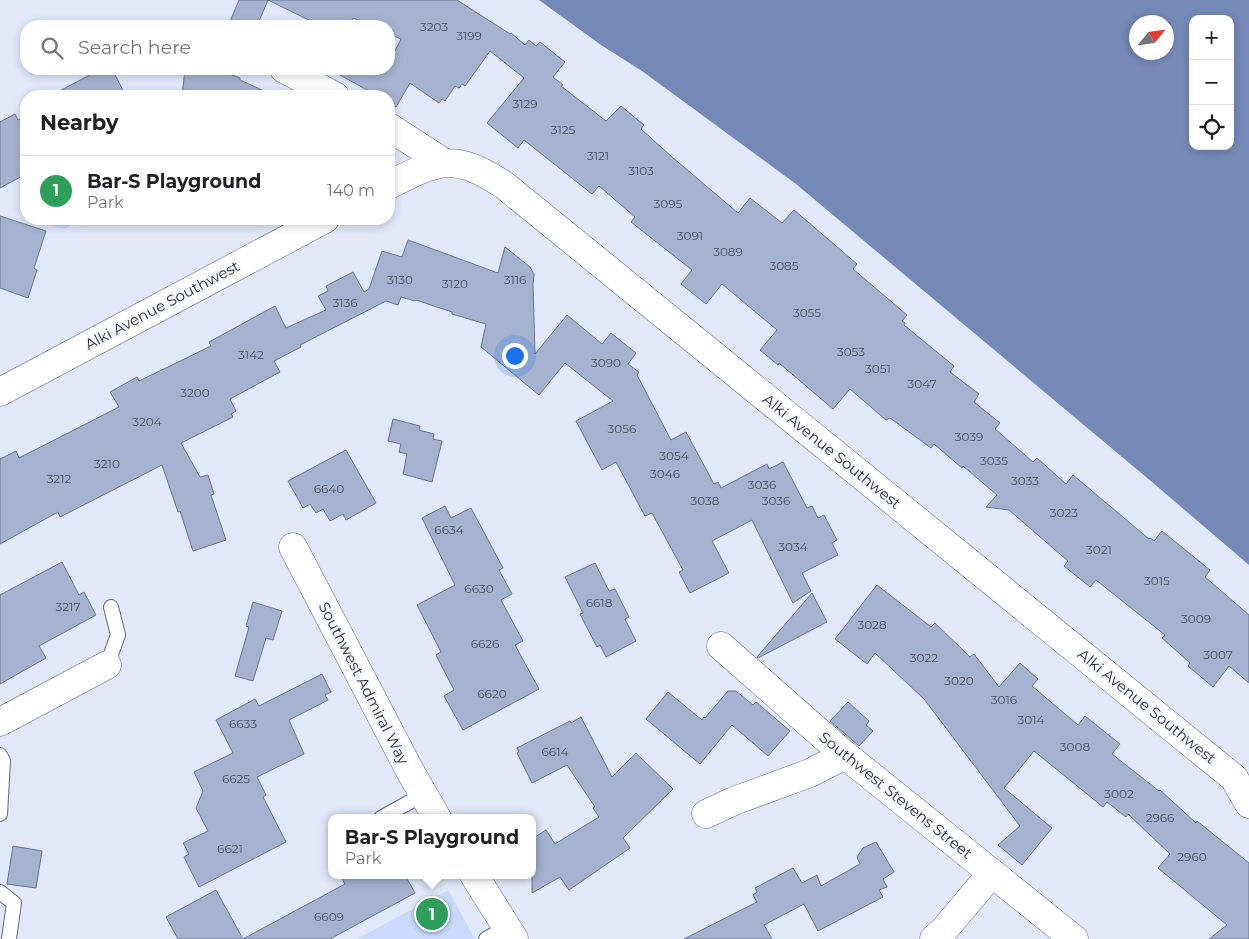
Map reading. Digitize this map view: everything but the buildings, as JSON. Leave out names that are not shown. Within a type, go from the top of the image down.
[{"type":"street","points":[[295,75],[324,90]]},
{"type":"street","points":[[395,131],[443,162]]},
{"type":"street","name":"Alki Avenue Southwest","points":[[395,182],[424,168],[443,162],[455,162],[475,168],[504,184],[1234,778],[1249,804]]},
{"type":"street","name":"Alki Avenue Southwest","points":[[0,392],[314,225]]},
{"type":"street","name":"Southwest Admiral Way","points":[[293,546],[435,814]]},
{"type":"street","name":"Southwest Stevens Street","points":[[721,646],[845,755],[1074,939]]},
{"type":"street","points":[[0,722],[107,664]]},
{"type":"street","points":[[706,814],[734,801],[810,773],[845,755]]},
{"type":"street","points":[[934,939],[944,930],[992,873]]},
{"type":"street","points":[[476,879],[503,935]]},
{"type":"lane","points":[[107,664],[118,635],[112,607]]},
{"type":"lane","points":[[0,755],[4,762],[0,814]]},
{"type":"lane","points":[[388,814],[424,794]]},
{"type":"lane","points":[[0,892],[14,903],[9,939]]},
{"type":"shaded area","points":[[539,0],[1249,0],[1249,565],[796,184],[642,71],[601,45]]},
{"type":"shaded area","points":[[48,225],[72,225],[64,229]]},
{"type":"shaded area","points":[[448,890],[475,939],[357,939]]},
{"type":"place","name":"Bar-S Playground","points":[[432,914]]}]
